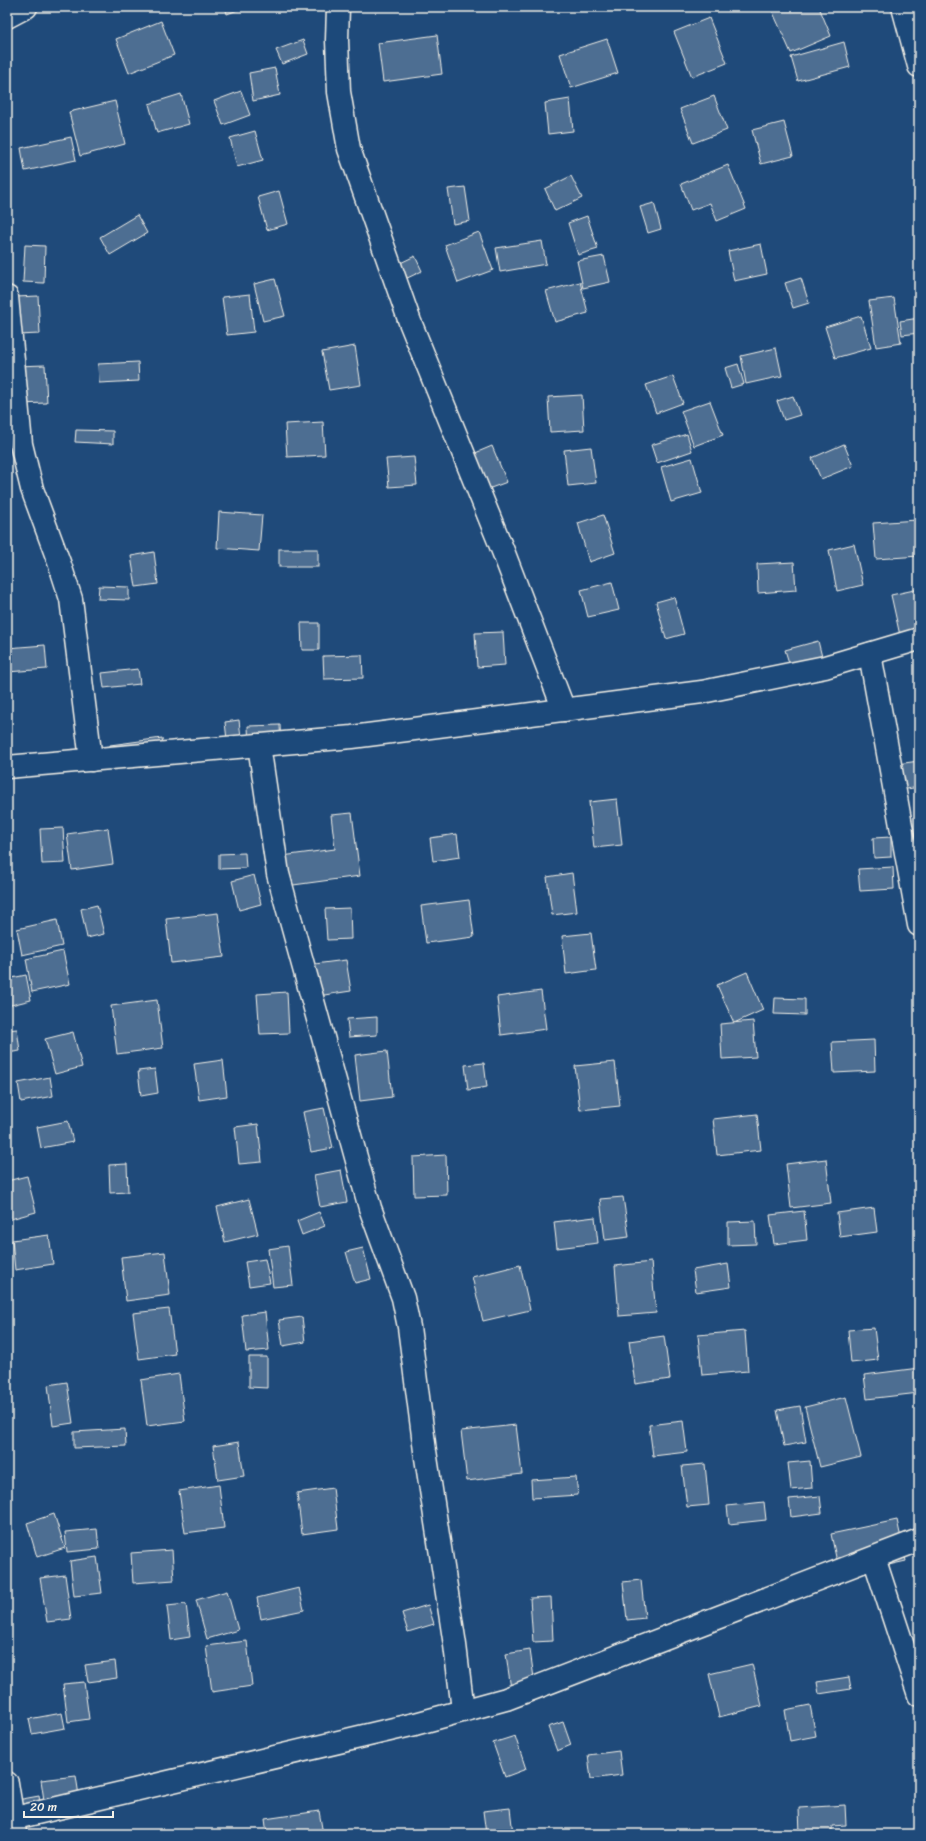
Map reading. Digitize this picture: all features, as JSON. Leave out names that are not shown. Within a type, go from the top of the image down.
[{"type":"street","points":[[7,16],[26,7]]},
{"type":"street","points":[[338,7],[337,40],[339,92],[349,148],[410,322],[495,531],[564,710]]},
{"type":"street","points":[[903,7],[919,66]]},
{"type":"street","points":[[7,297],[21,444],[32,489],[71,598],[91,760]]},
{"type":"street","points":[[7,767],[352,737],[702,692],[825,667],[919,639]]},
{"type":"street","points":[[870,654],[919,925]]},
{"type":"street","points":[[259,745],[278,874],[370,1208],[403,1298],[409,1328],[425,1451],[455,1645],[463,1710]]},
{"type":"street","points":[[7,1783],[13,1827],[415,1724],[506,1699],[919,1540]]},
{"type":"street","points":[[874,1558],[919,1695]]},
{"type":"building","points":[[225,7],[246,7],[227,14]]},
{"type":"building","points":[[819,7],[831,36],[791,53],[771,8]]},
{"type":"building","points":[[709,18],[727,63],[692,77],[674,32]]},
{"type":"building","points":[[161,21],[174,55],[129,73],[116,39]]},
{"type":"building","points":[[437,35],[442,74],[383,82],[378,43]]},
{"type":"building","points":[[607,39],[618,73],[571,88],[560,54]]},
{"type":"building","points":[[303,40],[308,54],[282,64],[276,50]]},
{"type":"building","points":[[844,42],[850,67],[798,81],[791,57]]},
{"type":"building","points":[[275,68],[280,95],[253,101],[249,73]]},
{"type":"building","points":[[241,91],[250,115],[223,125],[214,101]]},
{"type":"building","points":[[181,94],[189,124],[157,133],[149,104]]},
{"type":"building","points":[[714,96],[727,130],[693,143],[680,109]]},
{"type":"building","points":[[570,99],[573,131],[548,134],[545,103]]},
{"type":"building","points":[[115,101],[125,144],[80,156],[69,112]]},
{"type":"building","points":[[784,122],[793,156],[761,164],[752,130]]},
{"type":"building","points":[[255,131],[263,160],[237,167],[230,138]]},
{"type":"building","points":[[71,137],[76,160],[25,171],[21,148]]},
{"type":"building","points":[[728,165],[746,209],[717,221],[710,203],[691,210],[681,184]]},
{"type":"building","points":[[571,176],[582,198],[555,211],[545,189]]},
{"type":"building","points":[[465,187],[470,221],[453,224],[448,189]]},
{"type":"building","points":[[279,191],[288,224],[267,230],[258,197]]},
{"type":"building","points":[[654,203],[661,229],[648,233],[640,207]]},
{"type":"building","points":[[137,215],[147,233],[110,255],[100,237]]},
{"type":"building","points":[[587,216],[598,249],[578,255],[568,223]]},
{"type":"building","points":[[479,232],[493,270],[458,283],[445,245]]},
{"type":"building","points":[[542,241],[546,264],[500,272],[496,248]]},
{"type":"building","points":[[761,244],[767,274],[734,281],[728,251]]},
{"type":"building","points":[[25,245],[45,246],[44,283],[23,282]]},
{"type":"building","points":[[415,256],[422,271],[399,282],[392,267]]},
{"type":"building","points":[[604,256],[610,282],[583,288],[577,261]]},
{"type":"building","points":[[801,278],[809,303],[793,308],[785,283]]},
{"type":"building","points":[[275,279],[285,316],[263,321],[254,284]]},
{"type":"building","points":[[580,282],[588,313],[555,322],[546,291]]},
{"type":"building","points":[[250,294],[254,332],[227,335],[222,297]]},
{"type":"building","points":[[38,296],[40,334],[18,335],[16,297]]},
{"type":"building","points":[[894,298],[901,343],[876,347],[869,301]]},
{"type":"building","points":[[861,316],[871,348],[835,358],[825,327]]},
{"type":"building","points":[[919,318],[919,333],[902,335],[900,321]]},
{"type":"building","points":[[355,346],[361,385],[329,390],[322,352]]},
{"type":"building","points":[[776,348],[782,376],[746,384],[741,356]]},
{"type":"building","points":[[138,362],[139,381],[99,383],[98,364]]},
{"type":"building","points":[[738,364],[744,384],[731,388],[725,368]]},
{"type":"building","points":[[45,365],[47,403],[18,404],[16,366]]},
{"type":"building","points":[[673,376],[683,403],[656,413],[646,385]]},
{"type":"building","points":[[582,395],[584,430],[550,432],[548,397]]},
{"type":"building","points":[[793,396],[800,415],[784,420],[777,401]]},
{"type":"building","points":[[710,401],[723,435],[694,446],[681,411]]},
{"type":"building","points":[[323,422],[325,455],[287,457],[285,424]]},
{"type":"building","points":[[76,430],[113,431],[113,444],[75,442]]},
{"type":"building","points":[[687,434],[692,451],[657,463],[651,445]]},
{"type":"building","points":[[844,444],[853,466],[821,479],[812,458]]},
{"type":"building","points":[[492,446],[507,482],[488,489],[473,454]]},
{"type":"building","points":[[591,447],[596,483],[568,486],[564,450]]},
{"type":"building","points":[[414,457],[417,485],[389,487],[386,459]]},
{"type":"building","points":[[692,458],[702,493],[671,502],[661,467]]},
{"type":"building","points":[[219,512],[262,515],[259,551],[217,548]]},
{"type":"building","points":[[603,515],[615,553],[589,562],[578,523]]},
{"type":"building","points":[[917,520],[919,556],[876,559],[873,523]]},
{"type":"building","points":[[854,544],[863,585],[837,591],[829,550]]},
{"type":"building","points":[[279,549],[318,549],[318,567],[279,567]]},
{"type":"building","points":[[154,552],[158,584],[136,587],[131,556]]},
{"type":"building","points":[[794,562],[796,590],[758,593],[757,564]]},
{"type":"building","points":[[612,582],[619,610],[588,617],[581,590]]},
{"type":"building","points":[[99,586],[129,587],[129,600],[98,599]]},
{"type":"building","points":[[919,589],[919,636],[901,640],[891,595]]},
{"type":"building","points":[[674,597],[684,634],[666,639],[656,602]]},
{"type":"building","points":[[301,623],[319,623],[319,650],[302,650]]},
{"type":"building","points":[[503,632],[505,665],[477,667],[475,633]]},
{"type":"building","points":[[818,641],[822,657],[790,666],[785,650]]},
{"type":"building","points":[[45,645],[47,669],[7,672],[7,648]]},
{"type":"building","points":[[362,655],[363,678],[324,679],[323,656]]},
{"type":"building","points":[[138,669],[140,684],[104,688],[102,673]]},
{"type":"building","points":[[239,720],[242,747],[228,749],[225,722]]},
{"type":"building","points":[[280,725],[281,747],[249,748],[248,726]]},
{"type":"building","points":[[162,738],[165,759],[112,766],[110,745]]},
{"type":"building","points":[[919,761],[919,787],[901,790],[897,764]]},
{"type":"building","points":[[617,799],[622,845],[594,848],[589,802]]},
{"type":"building","points":[[352,813],[360,876],[286,886],[282,856],[335,849],[331,815]]},
{"type":"building","points":[[63,828],[65,863],[42,864],[40,829]]},
{"type":"building","points":[[108,828],[113,864],[72,870],[67,834]]},
{"type":"building","points":[[457,834],[460,857],[433,861],[430,838]]},
{"type":"building","points":[[891,837],[891,857],[874,858],[873,838]]},
{"type":"building","points":[[245,853],[246,868],[219,869],[219,854]]},
{"type":"building","points":[[893,867],[894,889],[860,891],[858,869]]},
{"type":"building","points":[[572,873],[577,912],[552,915],[547,877]]},
{"type":"building","points":[[254,875],[261,904],[239,910],[232,881]]},
{"type":"building","points":[[469,900],[474,937],[426,943],[421,906]]},
{"type":"building","points":[[97,905],[104,934],[87,938],[81,909]]},
{"type":"building","points":[[350,908],[351,939],[327,940],[325,909]]},
{"type":"building","points":[[218,913],[224,957],[171,963],[166,919]]},
{"type":"building","points":[[57,920],[62,946],[22,955],[17,929]]},
{"type":"building","points":[[591,933],[596,970],[566,974],[562,936]]},
{"type":"building","points":[[63,951],[70,984],[32,992],[26,959]]},
{"type":"building","points":[[346,960],[351,991],[311,997],[307,965]]},
{"type":"building","points":[[747,972],[763,1010],[734,1023],[717,985]]},
{"type":"building","points":[[26,975],[31,1000],[7,1006],[7,979]]},
{"type":"building","points":[[541,991],[546,1029],[501,1035],[497,997]]},
{"type":"building","points":[[287,992],[289,1033],[260,1034],[257,994]]},
{"type":"building","points":[[775,998],[805,999],[805,1015],[774,1014]]},
{"type":"building","points":[[157,1000],[163,1048],[117,1054],[111,1006]]},
{"type":"building","points":[[377,1017],[377,1035],[349,1037],[347,1019]]},
{"type":"building","points":[[753,1021],[756,1057],[722,1059],[720,1024]]},
{"type":"building","points":[[17,1029],[20,1051],[7,1053],[7,1030]]},
{"type":"building","points":[[73,1032],[82,1067],[55,1074],[45,1039]]},
{"type":"building","points":[[874,1040],[875,1071],[834,1073],[832,1042]]},
{"type":"building","points":[[387,1051],[392,1097],[360,1101],[355,1055]]},
{"type":"building","points":[[223,1060],[227,1096],[199,1100],[194,1064]]},
{"type":"building","points":[[615,1062],[620,1106],[580,1110],[575,1066]]},
{"type":"building","points":[[484,1063],[487,1087],[468,1090],[465,1065]]},
{"type":"building","points":[[155,1069],[158,1093],[141,1096],[138,1071]]},
{"type":"building","points":[[50,1077],[53,1096],[21,1102],[18,1083]]},
{"type":"building","points":[[324,1108],[333,1148],[311,1152],[303,1112]]},
{"type":"building","points":[[757,1114],[761,1150],[717,1155],[713,1119]]},
{"type":"building","points":[[68,1121],[73,1142],[41,1148],[37,1127]]},
{"type":"building","points":[[258,1124],[262,1162],[239,1164],[235,1127]]},
{"type":"building","points":[[446,1155],[447,1195],[414,1196],[413,1157]]},
{"type":"building","points":[[826,1159],[831,1203],[791,1208],[786,1164]]},
{"type":"building","points":[[127,1164],[128,1192],[110,1193],[109,1165]]},
{"type":"building","points":[[341,1170],[347,1202],[320,1207],[314,1175]]},
{"type":"building","points":[[27,1176],[36,1212],[7,1220],[7,1181]]},
{"type":"building","points":[[623,1197],[629,1237],[605,1240],[600,1199]]},
{"type":"building","points":[[249,1199],[258,1234],[225,1242],[217,1207]]},
{"type":"building","points":[[874,1208],[877,1232],[840,1237],[837,1213]]},
{"type":"building","points":[[804,1211],[807,1240],[774,1244],[770,1215]]},
{"type":"building","points":[[319,1212],[325,1226],[302,1235],[297,1221]]},
{"type":"building","points":[[595,1217],[598,1243],[557,1248],[554,1222]]},
{"type":"building","points":[[755,1221],[756,1244],[728,1245],[728,1222]]},
{"type":"building","points":[[49,1235],[53,1264],[15,1270],[12,1240]]},
{"type":"building","points":[[288,1246],[293,1285],[273,1287],[268,1249]]},
{"type":"building","points":[[363,1248],[371,1279],[355,1283],[346,1252]]},
{"type":"building","points":[[165,1252],[170,1295],[126,1301],[121,1257]]},
{"type":"building","points":[[265,1259],[270,1283],[249,1286],[245,1262]]},
{"type":"building","points":[[651,1262],[656,1313],[619,1316],[615,1266]]},
{"type":"building","points":[[728,1264],[731,1287],[696,1292],[693,1270]]},
{"type":"building","points":[[520,1265],[530,1310],[483,1321],[472,1277]]},
{"type":"building","points":[[169,1309],[175,1354],[139,1359],[133,1313]]},
{"type":"building","points":[[265,1312],[269,1350],[246,1352],[242,1315]]},
{"type":"building","points":[[302,1317],[305,1342],[283,1346],[279,1320]]},
{"type":"building","points":[[874,1328],[878,1360],[851,1363],[848,1330]]},
{"type":"building","points":[[745,1331],[748,1371],[702,1375],[698,1335]]},
{"type":"building","points":[[664,1336],[670,1379],[635,1384],[629,1341]]},
{"type":"building","points":[[249,1357],[267,1357],[267,1388],[249,1387]]},
{"type":"building","points":[[919,1368],[919,1393],[867,1399],[864,1375]]},
{"type":"building","points":[[179,1374],[185,1421],[147,1426],[141,1380]]},
{"type":"building","points":[[67,1382],[73,1423],[53,1426],[48,1385]]},
{"type":"building","points":[[846,1397],[861,1457],[820,1467],[805,1407]]},
{"type":"building","points":[[800,1406],[806,1442],[784,1446],[777,1410]]},
{"type":"building","points":[[683,1421],[687,1452],[653,1456],[649,1425]]},
{"type":"building","points":[[516,1425],[522,1474],[467,1481],[461,1431]]},
{"type":"building","points":[[125,1429],[126,1446],[74,1448],[74,1432]]},
{"type":"building","points":[[239,1442],[244,1476],[218,1480],[213,1446]]},
{"type":"building","points":[[810,1461],[812,1488],[791,1490],[788,1463]]},
{"type":"building","points":[[705,1464],[709,1505],[687,1507],[682,1466]]},
{"type":"building","points":[[576,1477],[578,1495],[532,1498],[531,1480]]},
{"type":"building","points":[[219,1485],[224,1528],[185,1533],[179,1491]]},
{"type":"building","points":[[333,1488],[338,1529],[302,1534],[297,1493]]},
{"type":"building","points":[[820,1496],[822,1513],[791,1517],[789,1499]]},
{"type":"building","points":[[764,1502],[766,1520],[729,1524],[727,1506]]},
{"type":"building","points":[[54,1514],[65,1548],[37,1557],[27,1523]]},
{"type":"building","points":[[897,1520],[906,1561],[840,1576],[831,1534]]},
{"type":"building","points":[[97,1529],[99,1549],[67,1552],[65,1532]]},
{"type":"building","points":[[172,1550],[174,1580],[133,1583],[131,1553]]},
{"type":"building","points":[[7,1556],[10,1556],[10,1573],[7,1573]]},
{"type":"building","points":[[97,1557],[102,1593],[74,1596],[70,1561]]},
{"type":"building","points":[[65,1575],[71,1619],[47,1622],[40,1578]]},
{"type":"building","points":[[641,1580],[645,1618],[627,1620],[623,1582]]},
{"type":"building","points":[[299,1588],[304,1610],[261,1619],[257,1598]]},
{"type":"building","points":[[227,1591],[238,1630],[207,1639],[196,1600]]},
{"type":"building","points":[[551,1597],[553,1641],[533,1642],[530,1598]]},
{"type":"building","points":[[186,1604],[190,1637],[171,1640],[167,1606]]},
{"type":"building","points":[[428,1605],[434,1624],[408,1632],[402,1613]]},
{"type":"building","points":[[247,1641],[252,1686],[212,1692],[206,1646]]},
{"type":"building","points":[[530,1650],[535,1685],[511,1689],[506,1654]]},
{"type":"building","points":[[115,1661],[117,1678],[88,1682],[85,1665]]},
{"type":"building","points":[[752,1664],[762,1706],[719,1717],[709,1674]]},
{"type":"building","points":[[849,1677],[851,1689],[819,1694],[817,1682]]},
{"type":"building","points":[[84,1682],[89,1719],[68,1722],[63,1684]]},
{"type":"building","points":[[810,1705],[816,1736],[790,1741],[785,1710]]},
{"type":"building","points":[[62,1713],[65,1728],[32,1734],[29,1719]]},
{"type":"building","points":[[563,1722],[571,1745],[557,1751],[548,1727]]},
{"type":"building","points":[[515,1736],[526,1769],[505,1777],[493,1743]]},
{"type":"building","points":[[619,1751],[622,1775],[591,1779],[588,1755]]},
{"type":"building","points":[[76,1776],[80,1802],[45,1807],[41,1780]]},
{"type":"building","points":[[39,1796],[42,1814],[20,1817],[17,1800]]},
{"type":"building","points":[[845,1805],[846,1825],[832,1826],[832,1834],[800,1834],[799,1808]]},
{"type":"building","points":[[510,1808],[513,1834],[486,1834],[483,1811]]},
{"type":"building","points":[[319,1811],[323,1834],[267,1834],[265,1819]]}]
